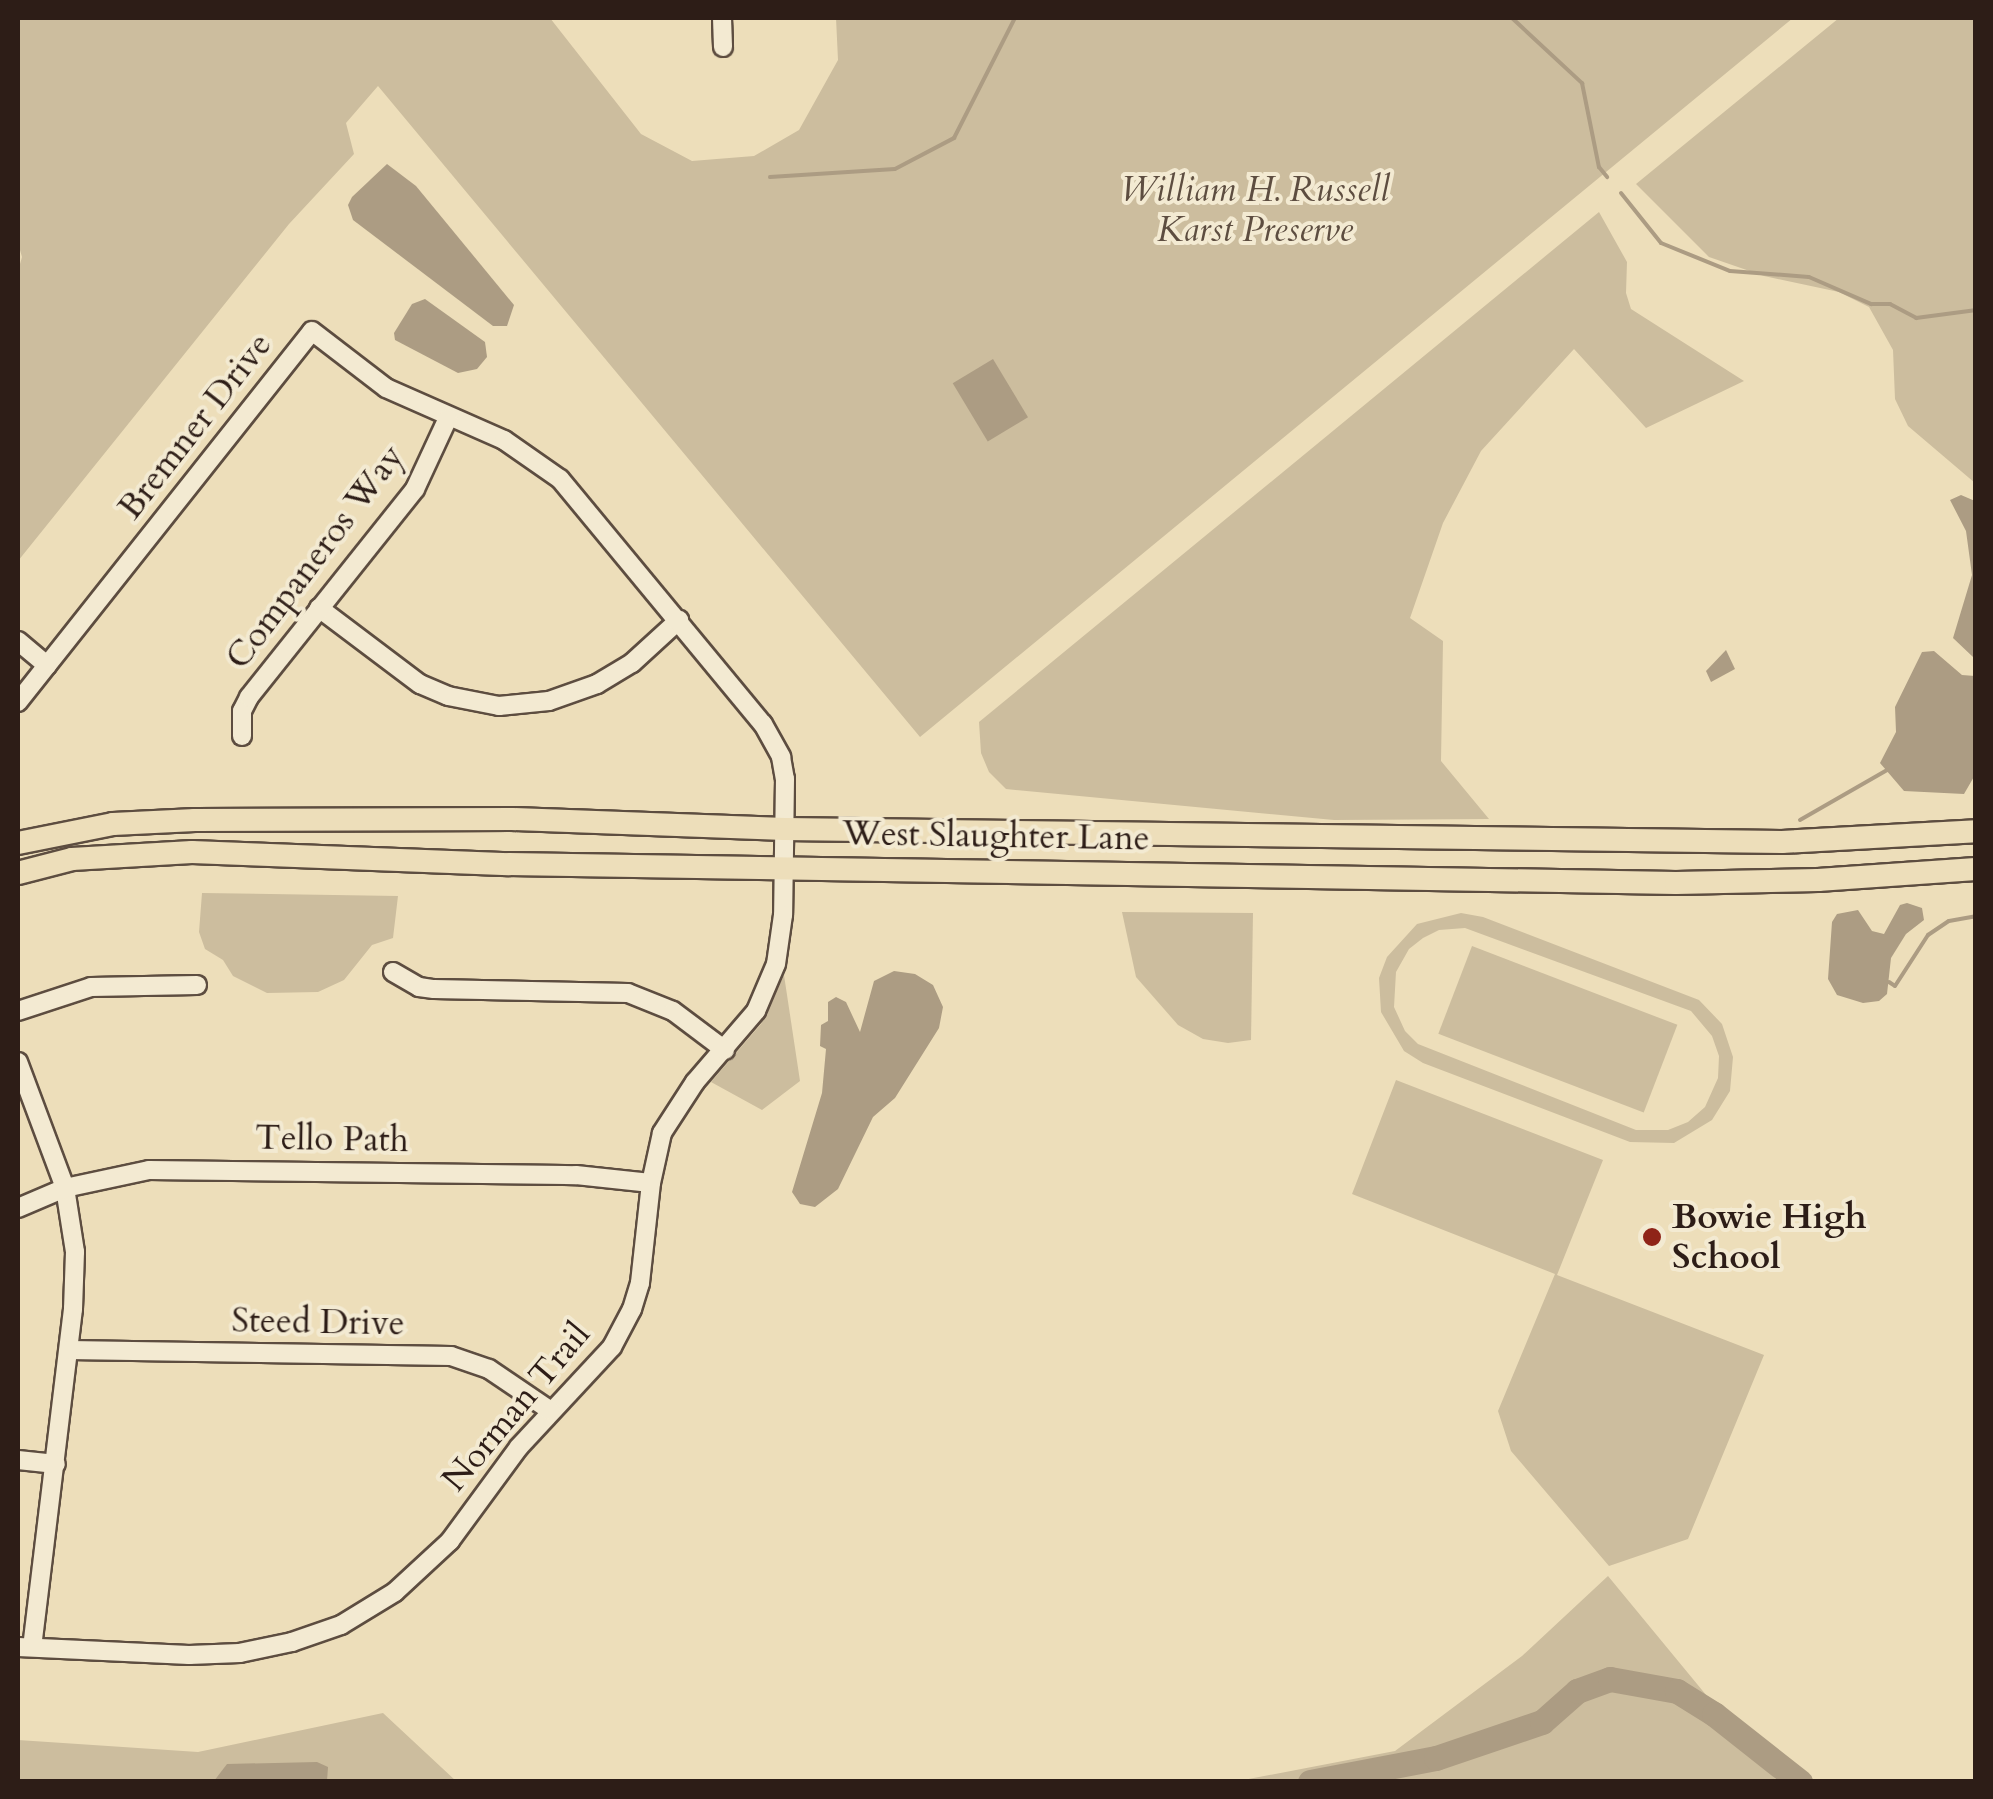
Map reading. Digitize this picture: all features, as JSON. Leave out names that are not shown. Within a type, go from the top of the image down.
[{"type":"main road","name":"West Slaughter Lane","points":[[18,843],[114,824],[264,820],[512,819],[785,829],[1782,842],[1976,831]]},
{"type":"main road","points":[[262,853],[264,820]]},
{"type":"main road","points":[[1782,842],[1783,880]]},
{"type":"main road","name":"West Slaughter Lane","points":[[18,874],[108,855],[262,853],[509,864],[1676,883],[1976,869]]},
{"type":"street","points":[[722,18],[723,47]]},
{"type":"street","name":"Bremner Drive","points":[[18,702],[312,331],[386,388],[504,440],[546,466],[583,503],[773,740],[785,779],[785,829]]},
{"type":"street","name":"Companeros Way","points":[[242,736],[242,711],[250,697],[416,489],[448,418]]},
{"type":"street","points":[[319,608],[420,684],[448,696],[499,706],[549,701],[597,684],[632,662],[679,620]]},
{"type":"street","points":[[18,641],[47,665]]},
{"type":"street","name":"Norman Trail","points":[[25,1647],[189,1655],[240,1653],[341,1625],[396,1592],[432,1560],[551,1411],[612,1347],[632,1308],[640,1283],[651,1183],[662,1134],[676,1107],[756,1011],[776,964],[781,940],[785,829]]},
{"type":"street","points":[[393,972],[434,989],[628,993],[674,1011],[725,1050]]},
{"type":"street","points":[[18,1010],[92,986],[197,986]]},
{"type":"street","points":[[18,1062],[66,1188],[74,1252],[69,1350],[56,1464],[25,1647]]},
{"type":"street","name":"Tello Path","points":[[18,1208],[66,1188],[134,1172],[180,1169],[576,1174],[651,1183]]},
{"type":"street","name":"Steed Drive","points":[[69,1350],[451,1356],[489,1369],[551,1411]]},
{"type":"street","points":[[18,1460],[56,1464]]},
{"type":"green space","name":"William H. Russell Karst Preserve","points":[[18,18],[550,18],[641,134],[692,161],[754,156],[799,130],[838,60],[836,18],[1793,18],[920,737],[378,86],[346,123],[354,154],[289,224],[18,561],[18,271],[22,257],[18,243]]},
{"type":"green space","points":[[1839,18],[1975,18],[1975,483],[1908,426],[1895,399],[1893,350],[1869,307],[1839,292],[1764,276],[1709,257],[1636,184]]},
{"type":"green space","points":[[1599,212],[1627,262],[1626,293],[1631,309],[1744,381],[1646,428],[1574,349],[1481,451],[1443,523],[1410,618],[1443,641],[1441,761],[1489,819],[1334,820],[1006,789],[989,772],[981,753],[979,722]]},
{"type":"green space","points":[[202,893],[398,896],[393,938],[372,945],[344,980],[318,992],[267,993],[233,976],[223,960],[205,949],[199,932]]},
{"type":"green space","points":[[1122,912],[1253,913],[1251,1040],[1228,1043],[1203,1039],[1178,1025],[1136,977]]},
{"type":"green space","points":[[1461,913],[1483,917],[1699,1000],[1722,1024],[1733,1057],[1730,1091],[1712,1120],[1674,1143],[1630,1142],[1423,1063],[1404,1051],[1381,1012],[1379,978],[1387,957],[1417,924]],"holes":[[[1465,928],[1691,1011],[1712,1036],[1719,1056],[1718,1078],[1705,1107],[1688,1122],[1668,1130],[1636,1130],[1418,1044],[1405,1031],[1394,1007],[1396,972],[1409,949],[1423,938],[1439,930]]]},
{"type":"green space","points":[[1472,946],[1677,1025],[1644,1113],[1438,1034]]},
{"type":"green space","points":[[784,975],[800,1081],[762,1110],[711,1082],[761,1024]]},
{"type":"green space","points":[[1396,1080],[1603,1160],[1557,1275],[1764,1355],[1688,1539],[1609,1566],[1511,1451],[1498,1411],[1555,1274],[1352,1194]]},
{"type":"green space","points":[[1608,1576],[1777,1781],[1238,1781],[1395,1751],[1522,1656]]},
{"type":"green space","points":[[383,1713],[456,1781],[18,1781],[18,1740],[198,1752]]},
{"type":"shaded area","points":[[387,164],[416,186],[514,305],[507,326],[493,326],[353,220],[348,205],[352,197]]},
{"type":"shaded area","points":[[425,299],[485,342],[487,357],[477,369],[458,373],[395,340],[394,333],[412,304]]},
{"type":"shaded area","points":[[993,359],[1028,417],[988,441],[953,383]]},
{"type":"shaded area","points":[[1961,495],[1975,501],[1973,657],[1953,638],[1972,575],[1966,531],[1950,500]]},
{"type":"shaded area","points":[[1726,650],[1735,669],[1711,682],[1706,671]]},
{"type":"shaded area","points":[[1934,651],[1962,675],[1975,676],[1975,775],[1964,794],[1904,791],[1880,763],[1896,732],[1895,707],[1922,652]]},
{"type":"shaded area","points":[[1900,905],[1922,908],[1924,920],[1906,934],[1891,958],[1887,994],[1879,1001],[1863,1003],[1837,995],[1828,979],[1832,922],[1837,914],[1858,910],[1872,931],[1884,934]]},
{"type":"shaded area","points":[[894,971],[915,974],[933,985],[943,1007],[939,1028],[895,1098],[873,1117],[838,1189],[815,1207],[800,1204],[792,1192],[822,1093],[826,1049],[820,1046],[821,1025],[828,1021],[828,1002],[836,997],[846,1002],[860,1032],[874,981]]},
{"type":"shaded area","points":[[317,1762],[328,1767],[327,1781],[214,1781],[227,1764]]},
{"type":"waterway","points":[[770,177],[895,169],[954,138],[1015,18]]},
{"type":"waterway","points":[[1512,18],[1582,83],[1599,167],[1607,177]]},
{"type":"waterway","points":[[1621,193],[1661,243],[1730,271],[1809,277],[1871,304],[1890,304],[1916,318],[1976,310]]},
{"type":"waterway","points":[[1800,820],[1887,770]]},
{"type":"waterway","points":[[1889,982],[1895,986],[1928,935],[1949,921],[1976,916]]},
{"type":"waterway","points":[[1310,1782],[1436,1758],[1542,1722],[1577,1691],[1610,1679],[1677,1691],[1714,1714],[1800,1782]]},
{"type":"place","name":"Bowie High School","points":[[1652,1237]]}]
